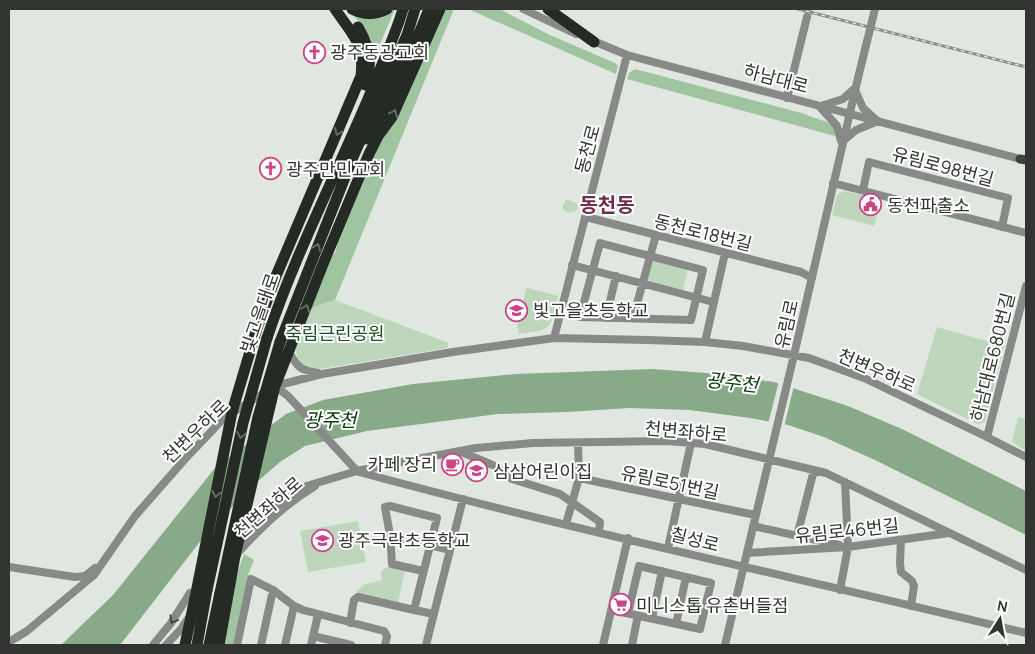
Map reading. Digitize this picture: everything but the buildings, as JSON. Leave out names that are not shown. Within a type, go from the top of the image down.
[{"type":"highway","points":[[185,645],[193,595],[232,412],[257,328],[276,276],[362,76],[363,61],[358,44],[335,9]]},
{"type":"highway","points":[[342,9],[362,34],[369,53],[370,70],[356,108],[359,120]]},
{"type":"highway","points":[[352,9],[361,13],[373,14],[387,9]]},
{"type":"highway","name":"빛고을대로","points":[[196,645],[243,423],[267,338],[299,254],[359,120],[404,9]]},
{"type":"highway","name":"빛고을대로","points":[[209,645],[258,417],[280,342],[353,157],[407,35],[416,9]]},
{"type":"highway","points":[[353,157],[374,127],[392,93],[429,9]]},
{"type":"highway","points":[[219,645],[235,556],[275,386],[368,156],[378,136],[392,117],[440,9]]},
{"type":"highway","points":[[548,9],[566,20],[594,42]]},
{"type":"highway","points":[[247,364],[251,367],[263,369],[277,364],[290,352]]},
{"type":"street","name":"하남대로","points":[[524,9],[594,42],[627,55],[1023,160]]},
{"type":"street","points":[[557,9],[566,20]]},
{"type":"street","name":"유림로","points":[[725,645],[769,456],[794,359],[848,114],[876,9]]},
{"type":"street","points":[[787,98],[807,17]]},
{"type":"street","name":"동천로","points":[[554,338],[627,55]]},
{"type":"street","points":[[855,88],[862,108],[878,122],[856,130],[842,142],[837,126],[819,106],[843,100],[855,88]]},
{"type":"street","name":"유림로98번길","points":[[862,190],[869,162],[941,180],[1008,198],[1002,227]]},
{"type":"street","points":[[833,183],[1026,233]]},
{"type":"street","name":"동천로18번길","points":[[586,217],[801,272],[812,278]]},
{"type":"street","points":[[633,318],[656,235]]},
{"type":"street","points":[[600,243],[703,270],[691,320],[580,316],[591,270],[600,243]]},
{"type":"street","points":[[705,342],[725,253]]},
{"type":"street","points":[[572,265],[713,302]]},
{"type":"street","points":[[606,318],[616,276]]},
{"type":"street","name":"하남대로680번길","points":[[987,437],[1026,286]]},
{"type":"street","name":"천변우하로","points":[[9,642],[27,631],[94,575],[153,495],[202,440],[232,412],[275,386],[322,374],[453,352],[554,338],[705,342],[760,348],[794,359],[834,366],[864,378],[987,437],[1026,458]]},
{"type":"street","points":[[290,352],[297,366],[305,371],[322,374]]},
{"type":"street","points":[[275,386],[288,396],[357,472]]},
{"type":"street","points":[[668,548],[692,442]]},
{"type":"street","name":"천변좌하로","points":[[250,528],[303,487],[357,472],[459,450],[533,443],[692,442],[769,456],[826,473],[1026,570]]},
{"type":"street","points":[[566,524],[579,478],[578,443]]},
{"type":"street","points":[[459,450],[495,466],[512,479],[560,494],[572,501],[600,522],[599,532]]},
{"type":"street","points":[[797,536],[814,470]]},
{"type":"street","name":"칠성로","points":[[357,472],[744,567],[1026,633]]},
{"type":"street","name":"유림로51번길","points":[[579,478],[756,516]]},
{"type":"street","name":"천변좌하로","points":[[235,556],[252,537],[291,502],[322,482]]},
{"type":"street","points":[[840,590],[848,548],[845,482]]},
{"type":"street","points":[[426,645],[463,499]]},
{"type":"street","points":[[414,610],[437,518],[390,506],[385,507],[390,535],[392,564],[423,571]]},
{"type":"street","points":[[753,526],[848,548]]},
{"type":"street","name":"유림로46번길","points":[[747,553],[848,548],[950,533]]},
{"type":"street","points":[[390,535],[450,550]]},
{"type":"street","points":[[603,645],[628,538]]},
{"type":"street","points":[[901,540],[900,563],[902,572],[912,581],[914,586],[911,606]]},
{"type":"street","points":[[9,567],[80,576],[88,574],[104,560]]},
{"type":"street","points":[[612,610],[628,614],[652,618],[700,629],[712,583],[639,566],[628,614]]},
{"type":"street","points":[[652,618],[662,571]]},
{"type":"street","points":[[676,624],[686,577]]},
{"type":"street","points":[[237,645],[251,579],[273,590],[294,606],[318,615],[384,632],[387,636],[385,645]]},
{"type":"street","points":[[261,645],[273,590]]},
{"type":"street","points":[[153,645],[193,595]]},
{"type":"street","points":[[350,623],[354,600],[358,597],[434,614]]},
{"type":"street","points":[[285,645],[294,606]]},
{"type":"street","points":[[166,645],[181,630],[191,614]]},
{"type":"street","points":[[311,645],[318,615]]},
{"type":"street","points":[[632,645],[638,615]]},
{"type":"street","points":[[313,636],[351,645]]},
{"type":"green space","points":[[844,191],[865,196],[861,211],[877,215],[874,226],[832,215],[837,195]]},
{"type":"green space","points":[[566,199],[576,203],[579,207],[577,210],[570,213],[563,210]]},
{"type":"green space","points":[[652,261],[688,269],[683,290],[650,282],[647,279]]},
{"type":"green space","points":[[526,289],[558,296],[551,322],[548,326],[538,331],[518,334],[519,329],[517,328]]},
{"type":"green space","name":"죽림근린공원","points":[[335,300],[449,343],[447,348],[314,370],[302,366],[295,351],[310,310]]},
{"type":"green space","points":[[937,327],[1004,346],[985,421],[979,425],[917,394]]},
{"type":"green space","points":[[1018,417],[1026,419],[1026,451],[1012,442]]},
{"type":"green space","points":[[358,521],[366,562],[308,572],[300,531]]},
{"type":"green space","points":[[389,566],[405,570],[398,603],[356,593],[363,585],[382,580],[381,571]]},
{"type":"shaded area","points":[[395,9],[372,63],[360,23],[353,15]]},
{"type":"shaded area","points":[[442,9],[454,9],[335,300],[310,310],[329,260],[336,251],[337,240],[375,144]]},
{"type":"shaded area","points":[[468,9],[499,9],[550,35],[615,63],[618,66],[616,74]]},
{"type":"shaded area","points":[[635,69],[805,114],[832,126],[835,130],[835,136],[627,79],[629,73]]},
{"type":"shaded area","points":[[244,554],[254,560],[248,575],[233,645],[222,645],[237,574]]},
{"type":"water","name":"광주천","points":[[652,369],[707,373],[774,382],[848,406],[904,430],[1026,491],[1026,535],[877,461],[824,437],[788,425],[690,410],[629,408],[498,414],[367,431],[305,446],[280,462],[251,487],[202,539],[120,645],[61,645],[113,595],[215,468],[286,414],[323,400],[413,384],[516,374]]},
{"type":"pier","points":[[779,381],[794,386],[784,427],[768,424]]},
{"type":"tunnel","points":[[807,17],[810,9]]},
{"type":"railway","points":[[798,9],[1026,67]]},
{"type":"place","name":"광주동광교회","points":[[314,52]]},
{"type":"place","name":"광주만민교회","points":[[270,169]]},
{"type":"place","name":"동천파출소","points":[[871,205]]},
{"type":"place","name":"빛고을초등학교","points":[[517,310]]},
{"type":"place","name":"카페 장리","points":[[453,464]]},
{"type":"place","name":"삼삼어린이집","points":[[477,471]]},
{"type":"place","name":"광주극락초등학교","points":[[322,540]]},
{"type":"place","name":"미니스톱 유촌버들점","points":[[620,605]]},
{"type":"district","name":"동천동","points":[[607,204]]}]
